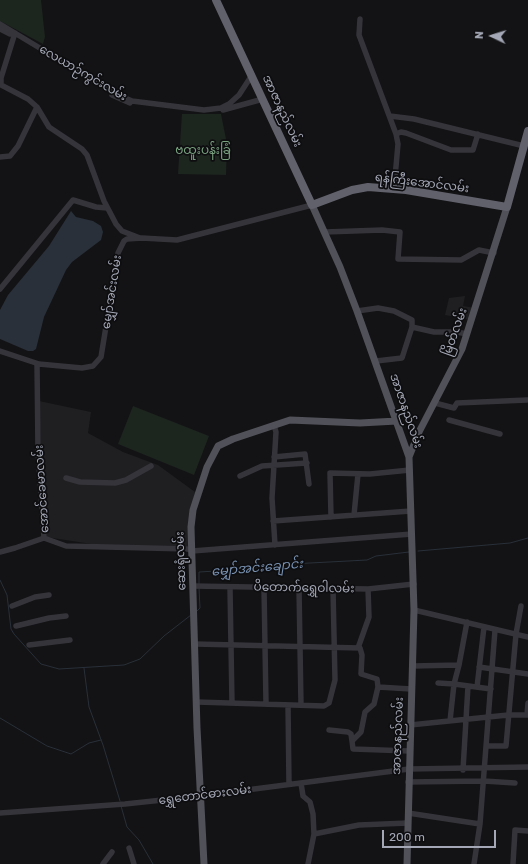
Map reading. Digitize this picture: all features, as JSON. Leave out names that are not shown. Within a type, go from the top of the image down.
[{"type":"highway","name":"အာဇာနည်လမ်း","points":[[216,0],[312,204]]},
{"type":"highway","points":[[507,207],[528,131]]},
{"type":"highway","name":"ရန်ကြီးအောင်လမ်း","points":[[312,204],[352,190],[368,188],[394,189],[507,207]]},
{"type":"main road","name":"အာဇာနည်လမ်း","points":[[312,204],[325,232],[376,361],[403,440],[410,470],[414,610],[408,769],[407,864]]},
{"type":"main road","name":"မြိတ်လမ်း","points":[[408,457],[462,349],[494,253],[507,207]]},
{"type":"main road","name":"ဆေးရုံလမ်း","points":[[204,864],[200,796],[192,551],[193,510],[207,467],[218,446],[233,439],[274,425],[300,419],[360,423],[397,421]]},
{"type":"main road","points":[[403,440],[417,438]]},
{"type":"street","points":[[360,19],[359,35],[396,134],[398,144],[394,189]]},
{"type":"street","name":"လေယာဉ်ကွင်းလမ်း","points":[[0,24],[14,35],[127,103],[163,109],[204,113],[222,110],[243,103],[263,99]]},
{"type":"street","name":"လေယာဉ်ကွင်းလမ်း","points":[[0,29],[14,35],[116,94],[132,101],[204,110],[226,106],[239,94],[252,75]]},
{"type":"street","points":[[14,35],[1,78],[2,85],[28,99],[37,107],[49,127],[82,149],[87,155],[107,208],[116,224],[122,231],[142,238]]},
{"type":"street","points":[[239,94],[243,103]]},
{"type":"street","points":[[0,157],[10,156],[18,146],[37,107]]},
{"type":"street","points":[[390,116],[414,118],[524,146]]},
{"type":"street","points":[[396,134],[401,132],[406,133],[451,150],[473,150],[478,134]]},
{"type":"street","points":[[0,290],[73,200],[96,207],[107,208]]},
{"type":"street","name":"မျှော်အင်းလမ်း","points":[[0,351],[36,364],[82,368],[93,366],[98,363],[101,358],[118,253],[120,246],[127,239],[142,238],[177,240],[312,204]]},
{"type":"street","points":[[325,232],[382,230],[400,232],[398,260],[461,260],[479,250],[494,253]]},
{"type":"street","points":[[357,311],[378,308],[394,311],[412,320],[412,327],[402,358],[376,361]]},
{"type":"street","points":[[412,327],[434,332],[457,332],[467,334]]},
{"type":"street","name":"အောင်ခေမာလမ်း","points":[[36,364],[38,451],[44,538],[66,546],[188,549],[192,551],[412,534]]},
{"type":"street","points":[[435,403],[454,408],[457,403],[527,400]]},
{"type":"street","points":[[449,420],[500,434]]},
{"type":"street","points":[[274,425],[276,432],[273,521],[275,545]]},
{"type":"street","points":[[274,457],[305,454],[309,484]]},
{"type":"street","points":[[240,476],[262,466],[307,463]]},
{"type":"street","points":[[66,478],[80,482],[115,483],[126,480],[151,466]]},
{"type":"street","points":[[331,517],[330,473],[358,474],[410,470]]},
{"type":"street","points":[[354,515],[358,474]]},
{"type":"street","points":[[273,521],[411,511]]},
{"type":"street","points":[[0,552],[44,538]]},
{"type":"street","name":"ပိတောက်ရွှေဝါလမ်း","points":[[193,586],[230,588],[368,589],[414,584]]},
{"type":"street","points":[[230,588],[232,703]]},
{"type":"street","points":[[264,588],[266,703]]},
{"type":"street","points":[[299,588],[301,705]]},
{"type":"street","points":[[197,702],[324,706],[329,703],[335,680],[333,589]]},
{"type":"street","points":[[358,648],[369,617],[368,589]]},
{"type":"street","points":[[12,606],[35,597],[49,595]]},
{"type":"street","points":[[486,746],[506,747],[516,634],[521,606]]},
{"type":"street","points":[[414,610],[528,637]]},
{"type":"street","points":[[16,626],[49,618],[66,616]]},
{"type":"street","points":[[450,721],[454,684],[459,665],[466,622]]},
{"type":"street","points":[[477,688],[484,627]]},
{"type":"street","points":[[474,864],[484,781],[483,768],[495,630]]},
{"type":"street","points":[[29,645],[70,640]]},
{"type":"street","points":[[195,644],[361,649],[361,674],[377,679],[378,688],[374,704],[365,712],[361,732],[352,741]]},
{"type":"street","points":[[413,666],[459,665]]},
{"type":"street","points":[[479,667],[528,674]]},
{"type":"street","points":[[438,683],[491,689]]},
{"type":"street","points":[[463,770],[468,686]]},
{"type":"street","points":[[378,688],[411,689]]},
{"type":"street","points":[[410,724],[508,715],[527,715],[528,703]]},
{"type":"street","points":[[288,705],[289,784]]},
{"type":"street","points":[[329,730],[350,733],[353,748],[355,750],[409,751]]},
{"type":"street","name":"ရွှေတောင်ဓားလမ်း","points":[[0,813],[125,804],[200,796],[408,769],[463,770],[528,767]]},
{"type":"street","points":[[408,782],[484,781],[515,783]]},
{"type":"street","points":[[301,783],[303,796],[310,802],[312,807],[314,834],[308,864]]},
{"type":"street","points":[[408,813],[480,824]]},
{"type":"street","points":[[314,834],[359,825],[408,823]]},
{"type":"street","points":[[513,864],[515,830],[528,831]]},
{"type":"street","points":[[129,848],[134,864]]},
{"type":"street","points":[[103,864],[112,852]]},
{"type":"shaded area","points":[[71,211],[76,217],[93,221],[101,226],[103,232],[101,240],[72,262],[66,270],[44,317],[36,349],[33,351],[28,351],[0,339],[0,310],[8,295],[49,246]]},
{"type":"shaded area","points":[[465,296],[463,306],[475,308],[471,320],[445,315],[449,298]]},
{"type":"shaded area","points":[[39,401],[91,412],[88,433],[123,452],[158,465],[195,492],[189,546],[111,547],[46,537],[42,485]]},
{"type":"green space","points":[[0,0],[41,0],[45,37],[43,44],[0,21]]},
{"type":"green space","name":"ဗထူးပန်းခြံ","points":[[182,114],[221,114],[227,144],[226,175],[178,174]]},
{"type":"green space","points":[[133,406],[209,436],[194,475],[118,444]]},
{"type":"waterway","name":"မျှော်အင်းချောင်း","points":[[418,551],[510,543],[528,538]]},
{"type":"waterway","name":"မျှော်အင်းချောင်း","points":[[199,584],[199,572],[216,571],[227,573],[272,565],[367,560],[376,556],[409,552]]},
{"type":"waterway","name":"မျှော်အင်းချောင်း","points":[[0,580],[7,595],[11,629],[14,634],[41,664],[59,669],[124,665],[140,659],[164,636],[191,615]]},
{"type":"waterway","name":"မျှော်အင်းချောင်း","points":[[197,611],[200,608],[199,588]]},
{"type":"waterway","points":[[84,668],[89,707],[103,745],[120,801]]},
{"type":"waterway","points":[[0,718],[47,746],[71,754],[89,743],[101,740]]},
{"type":"waterway","points":[[121,806],[127,827],[139,840],[153,864]]}]
